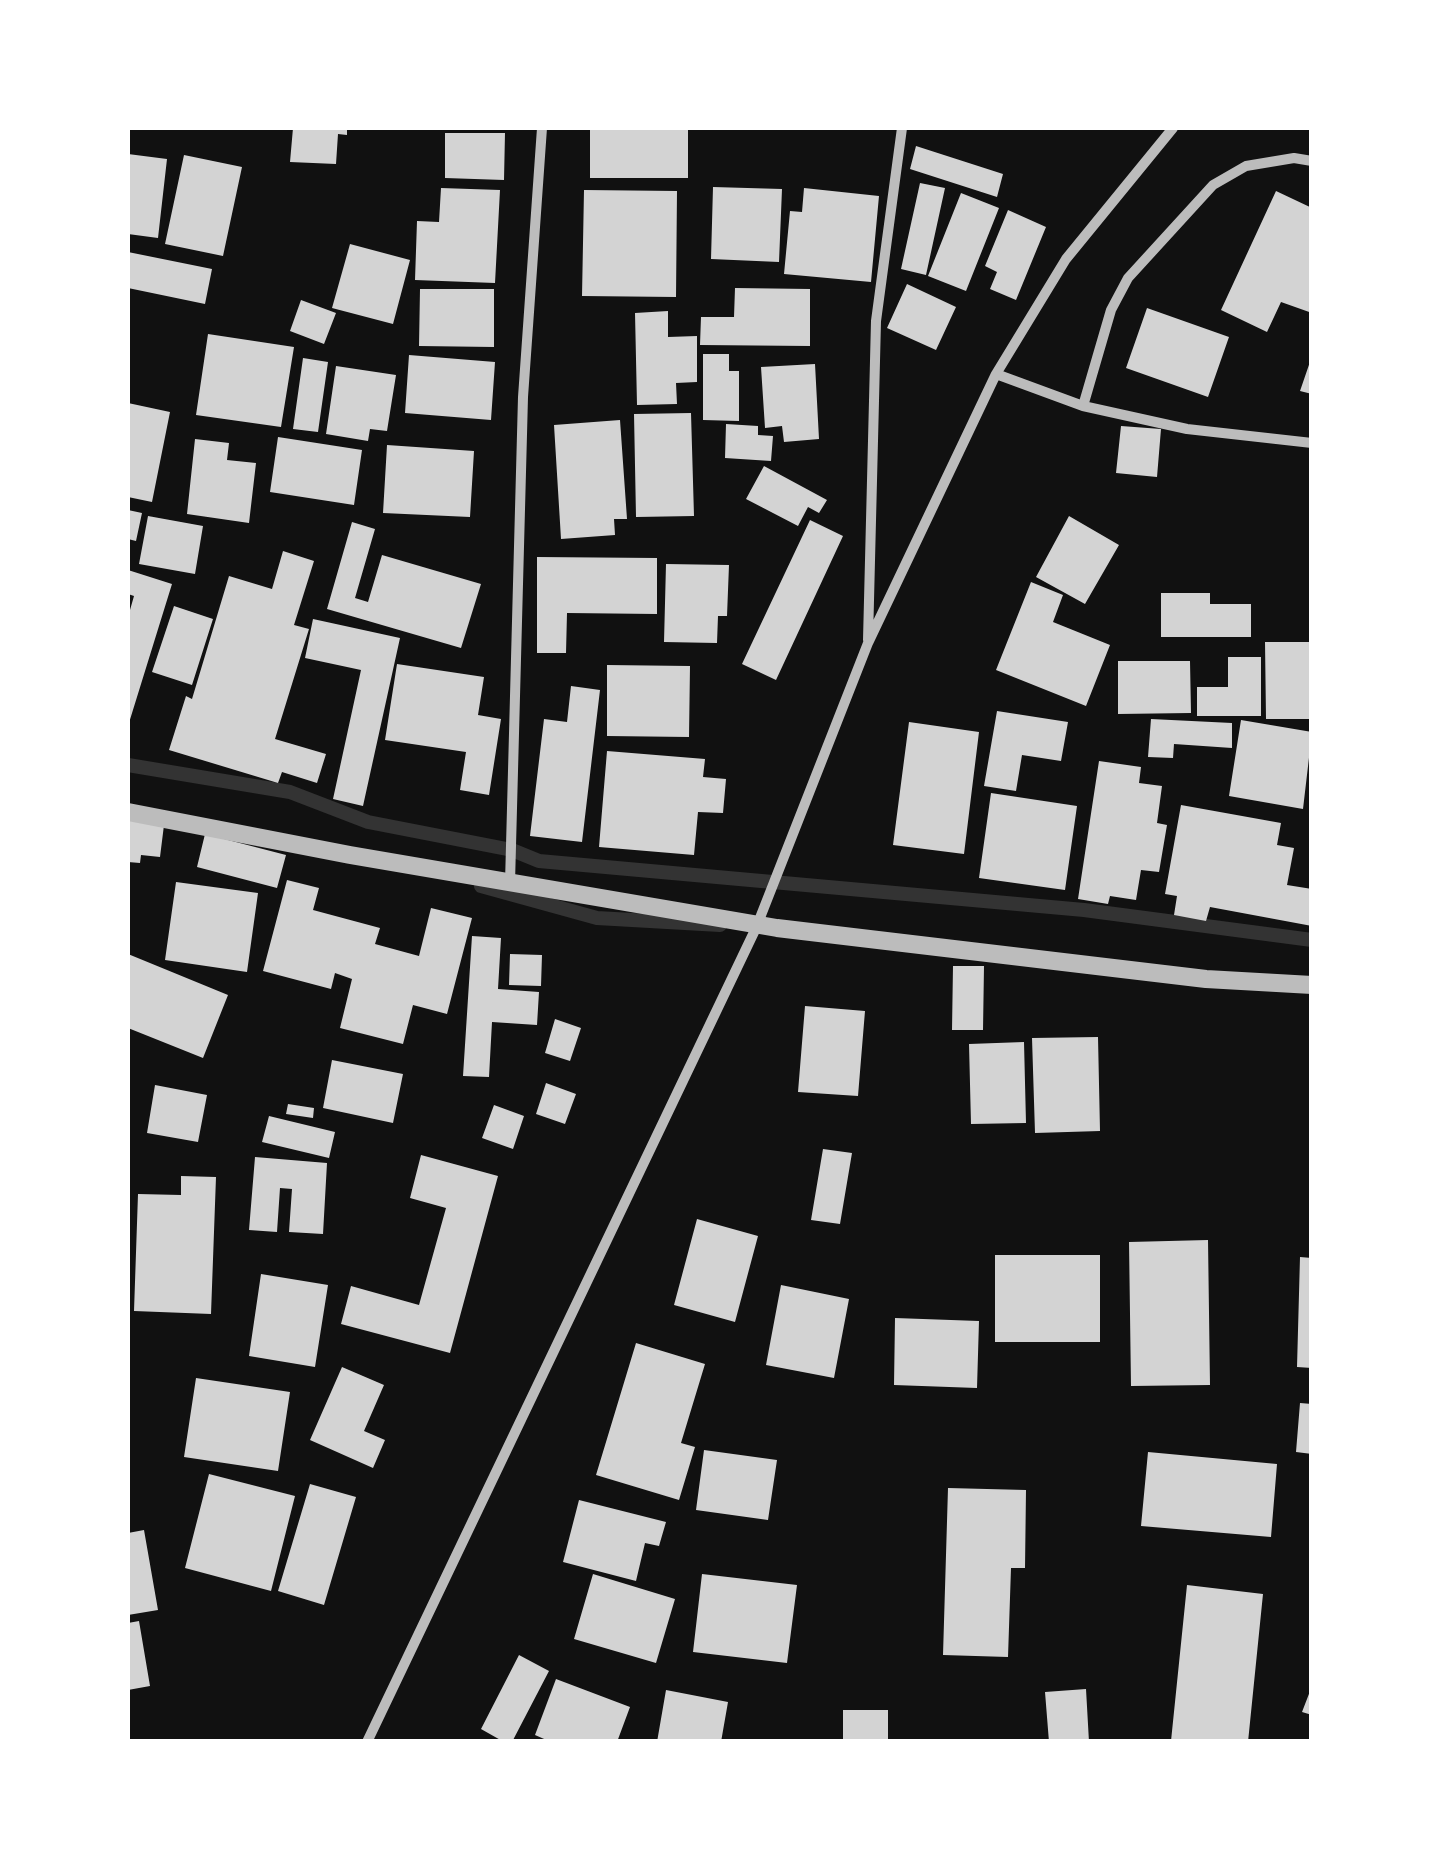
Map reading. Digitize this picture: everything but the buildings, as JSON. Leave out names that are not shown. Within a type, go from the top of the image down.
[{"type":"street","points":[[510,883],[522,396],[542,128]]},
{"type":"street","points":[[868,643],[875,340],[902,128]]},
{"type":"street","points":[[367,1742],[757,924],[868,643],[996,374],[1066,259],[1174,128]]},
{"type":"street","points":[[1083,406],[1111,310],[1128,278],[1213,185],[1246,166],[1294,158],[1312,162]]},
{"type":"street","points":[[996,374],[1083,406],[1187,429],[1312,443]]},
{"type":"street","points":[[128,812],[757,924],[1206,980],[1312,985]]},
{"type":"waterway","points":[[128,765],[290,792],[368,822],[512,850],[539,861],[1084,910],[1312,940]]},
{"type":"waterway","points":[[481,886],[597,918],[720,925]]}]
